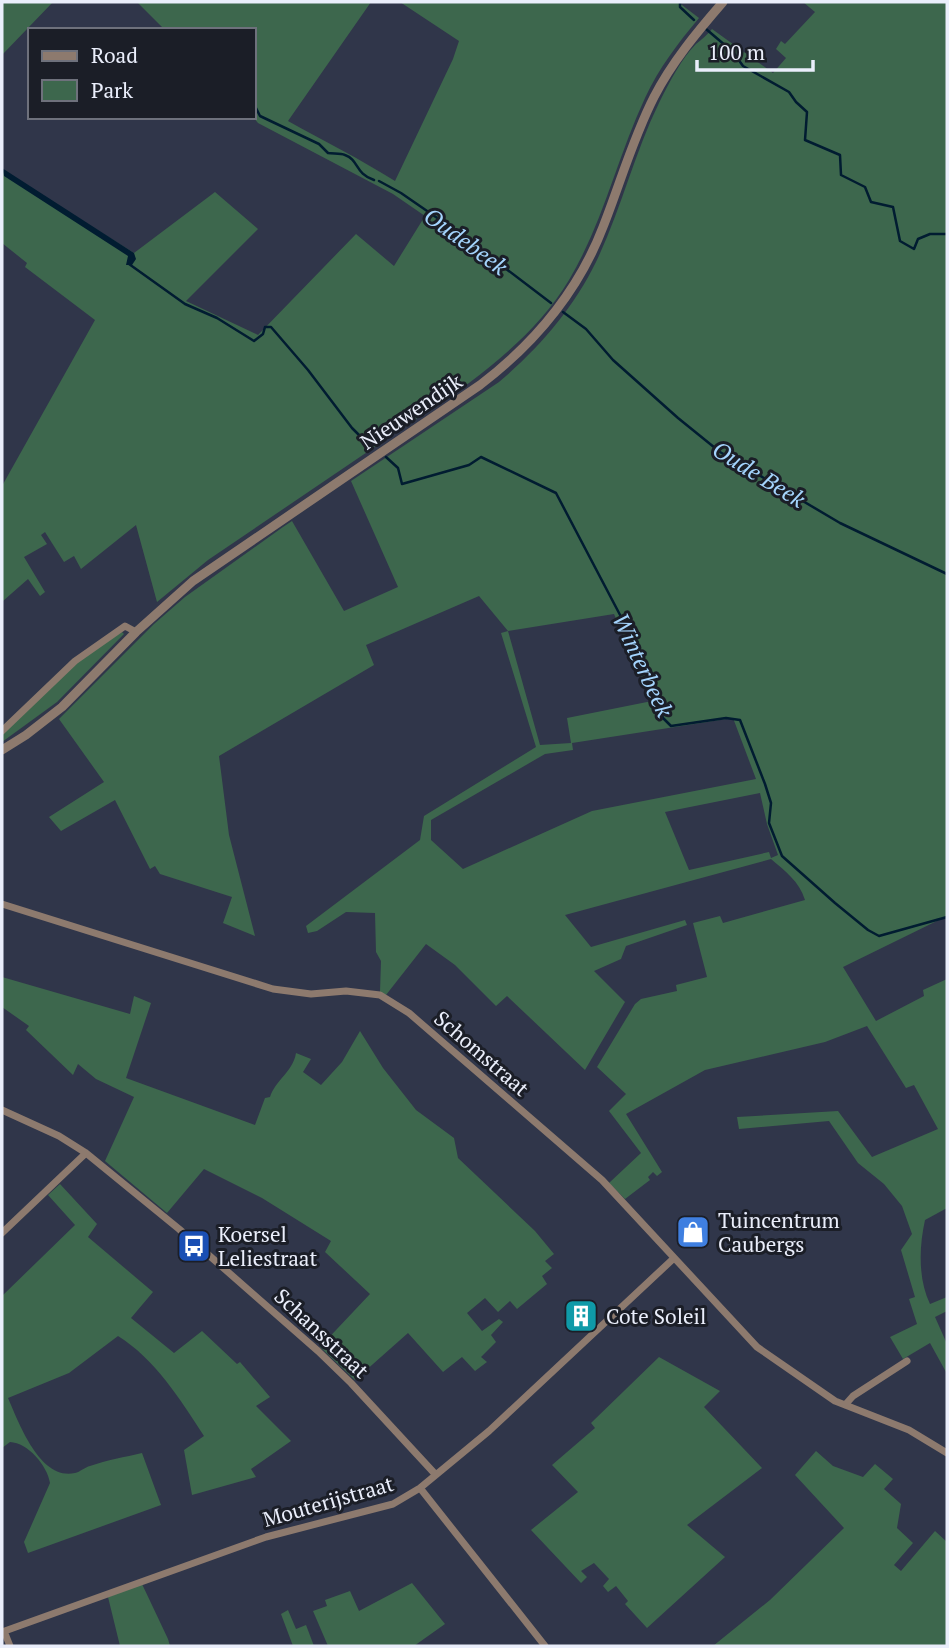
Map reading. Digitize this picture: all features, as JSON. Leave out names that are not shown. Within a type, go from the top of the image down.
[{"type":"street","name":"Nieuwendijk","points":[[2,750],[62,707],[135,632],[193,581],[480,385],[533,339],[560,307],[590,257],[647,111],[660,85],[691,39],[723,2]]},
{"type":"street","points":[[2,732],[88,650],[125,626],[135,632]]},
{"type":"street","name":"Schomstraat","points":[[2,904],[273,989],[311,993],[362,992],[380,995],[389,1000],[409,1013],[602,1180],[757,1347],[818,1391],[845,1405],[909,1430],[947,1454]]},
{"type":"street","name":"Schansstraat","points":[[2,1110],[59,1136],[86,1153],[219,1263],[351,1383],[436,1475]]},
{"type":"street","points":[[2,1233],[86,1153]]},
{"type":"street","name":"Mouterijstraat","points":[[3,1631],[266,1537],[393,1504],[420,1488],[497,1424],[673,1259]]},
{"type":"street","points":[[845,1405],[853,1396],[907,1361]]},
{"type":"street","points":[[420,1488],[545,1646]]},
{"type":"street","points":[[3,1631],[10,1646]]},
{"type":"green space","points":[[2,2],[53,2],[2,55]]},
{"type":"green space","points":[[137,2],[371,2],[288,121],[395,181],[459,41],[400,2],[678,2],[699,18],[669,56],[645,98],[601,213],[569,280],[548,310],[497,361],[469,383],[208,560],[157,602],[136,525],[81,569],[74,556],[64,562],[45,532],[41,535],[47,544],[24,557],[45,592],[40,596],[28,579],[3,601],[2,486],[95,320],[25,267],[27,263],[2,243],[2,170],[134,253],[215,192],[258,229],[186,301],[258,335],[356,234],[394,266],[425,216],[393,194],[258,123],[255,119],[256,28],[163,28]]},
{"type":"green space","points":[[803,2],[947,2],[947,916],[843,967],[876,1021],[924,996],[923,990],[947,979],[947,1208],[925,1220],[921,1263],[923,1284],[930,1304],[947,1297],[947,1311],[935,1317],[947,1344],[946,1372],[930,1343],[903,1359],[890,1337],[917,1324],[909,1299],[915,1297],[901,1250],[912,1234],[902,1206],[884,1184],[858,1163],[829,1121],[739,1129],[737,1117],[838,1111],[872,1157],[938,1129],[914,1085],[906,1088],[867,1026],[825,1042],[705,1070],[626,1114],[662,1172],[657,1176],[653,1172],[648,1177],[650,1180],[625,1199],[609,1183],[641,1153],[609,1111],[626,1094],[597,1067],[635,1004],[641,999],[677,991],[676,985],[707,977],[693,923],[720,916],[723,923],[805,900],[795,882],[771,859],[565,915],[591,947],[685,920],[687,925],[626,946],[621,959],[594,971],[625,1002],[585,1070],[507,996],[496,1006],[455,965],[426,944],[386,995],[380,992],[381,961],[376,952],[375,913],[346,912],[317,931],[308,933],[306,926],[420,840],[424,816],[536,747],[501,633],[508,631],[479,596],[366,645],[374,665],[219,756],[229,835],[255,936],[223,923],[232,897],[160,874],[155,866],[150,869],[115,800],[61,831],[49,817],[104,782],[59,719],[154,624],[185,597],[292,521],[344,611],[398,587],[351,481],[499,382],[528,356],[566,312],[596,262],[659,103],[680,64],[696,44],[712,29],[773,73],[786,58],[776,49],[781,41],[785,44],[815,12]],"holes":[[[614,614],[652,701],[567,718],[571,743],[540,745],[508,631]],[[733,718],[756,779],[592,811],[463,869],[431,840],[431,820],[545,754],[573,750],[572,743]],[[760,793],[778,855],[771,858],[769,852],[689,870],[665,812]]]},
{"type":"green space","points":[[122,632],[124,634],[57,702],[2,742],[2,735],[84,656]]},
{"type":"green space","points":[[2,977],[130,1014],[134,996],[151,1003],[126,1078],[255,1125],[265,1098],[270,1097],[292,1065],[296,1053],[311,1059],[303,1072],[321,1085],[342,1062],[360,1031],[383,1068],[416,1110],[454,1138],[458,1158],[535,1231],[554,1254],[545,1261],[552,1268],[542,1276],[547,1284],[517,1309],[510,1301],[498,1312],[485,1298],[467,1313],[482,1331],[499,1319],[503,1322],[491,1335],[496,1342],[481,1357],[487,1362],[475,1371],[462,1357],[443,1372],[408,1333],[355,1380],[320,1347],[370,1294],[325,1252],[331,1241],[262,1198],[204,1169],[167,1213],[105,1161],[134,1097],[96,1079],[78,1064],[73,1075],[26,1030],[29,1026],[2,1007]]},
{"type":"green space","points":[[60,1184],[97,1224],[88,1237],[153,1292],[131,1318],[174,1353],[202,1331],[237,1364],[240,1362],[270,1397],[256,1406],[291,1441],[251,1469],[256,1477],[192,1495],[184,1450],[204,1436],[155,1368],[118,1336],[69,1373],[8,1398],[32,1448],[51,1468],[63,1473],[75,1473],[96,1464],[142,1453],[161,1505],[28,1553],[24,1542],[50,1483],[45,1469],[30,1451],[10,1442],[2,1448],[2,1296],[75,1225],[48,1195]]},
{"type":"green space","points":[[659,1357],[720,1391],[704,1407],[762,1468],[687,1525],[725,1557],[647,1628],[625,1604],[628,1601],[616,1586],[608,1592],[603,1586],[609,1579],[594,1563],[581,1571],[587,1577],[581,1583],[531,1530],[578,1492],[552,1465],[595,1428],[591,1423]]},
{"type":"green space","points":[[816,1451],[833,1466],[863,1477],[875,1464],[893,1479],[884,1489],[901,1504],[897,1528],[913,1543],[894,1565],[901,1571],[935,1531],[947,1542],[947,1646],[713,1646],[770,1600],[844,1528],[795,1475]]},
{"type":"green space","points":[[412,1583],[445,1624],[414,1646],[328,1646],[313,1611],[327,1606],[325,1600],[350,1591],[359,1611]]},
{"type":"green space","points":[[142,1584],[170,1646],[120,1646],[108,1597]]},
{"type":"green space","points":[[288,1610],[296,1629],[306,1625],[314,1646],[293,1646],[281,1614]]},
{"type":"water","points":[[2,168],[134,253],[136,259],[132,265],[126,265],[128,256],[4,176]]},
{"type":"waterway","points":[[680,2],[680,7],[694,20]]},
{"type":"waterway","points":[[706,29],[733,52],[743,66],[789,92],[807,112],[805,140],[840,155],[841,175],[865,187],[871,202],[893,207],[900,241],[914,249],[918,239],[930,234],[947,234]]},
{"type":"waterway","name":"Oudebeek","points":[[256,108],[260,116],[319,144],[328,153],[349,157],[363,174],[374,180]]},
{"type":"waterway","name":"Oudebeek","points":[[379,181],[459,233],[551,303]]},
{"type":"waterway","name":"Winterbeek","points":[[129,264],[185,304],[217,318],[254,341],[263,334],[265,327],[271,327],[352,428],[360,436],[377,445]]},
{"type":"waterway","name":"Oude Beek","points":[[563,312],[586,329],[613,360],[720,452],[840,523],[947,574]]},
{"type":"waterway","name":"Winterbeek","points":[[386,457],[398,468],[402,484],[469,465],[481,457],[556,493],[629,632],[663,718],[671,726],[726,718],[740,720],[771,803],[769,823],[782,856],[835,903],[879,936],[947,917]]},
{"type":"place","name":"Tuincentrum Caubergs","points":[[693,1232]]},
{"type":"place","name":"Koersel Leliestraat","points":[[194,1246]]},
{"type":"place","name":"Cote Soleil","points":[[581,1316]]}]
